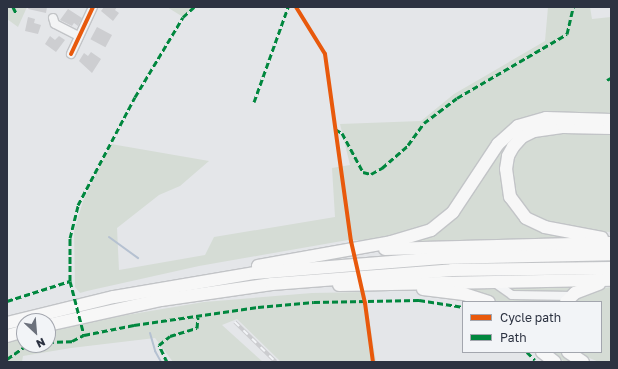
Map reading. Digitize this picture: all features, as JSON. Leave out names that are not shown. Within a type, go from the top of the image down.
[{"type":"highway","points":[[159,294],[214,273],[330,254],[413,236],[442,223],[462,201],[498,144],[518,126],[546,118],[611,120]]},
{"type":"highway","points":[[611,128],[546,128],[522,137],[508,156],[506,182],[516,207],[526,218],[545,227],[611,239]]},
{"type":"highway","points":[[330,254],[462,245],[611,243]]},
{"type":"highway","points":[[56,323],[159,294],[255,273],[441,258],[611,254]]},
{"type":"highway","points":[[7,323],[68,307],[159,294],[388,273],[611,268]]},
{"type":"highway","points":[[159,294],[366,284],[491,281],[611,281]]},
{"type":"highway","points":[[569,299],[589,287],[611,281]]},
{"type":"highway","points":[[366,284],[464,294],[486,301]]},
{"type":"highway","points":[[543,353],[555,362]]},
{"type":"highway","points":[[570,353],[583,362]]},
{"type":"street","points":[[71,54],[93,7]]},
{"type":"street","points":[[53,18],[55,24],[79,36]]},
{"type":"street","points":[[491,281],[512,295],[569,299]]},
{"type":"shaded area","points":[[7,7],[27,7],[18,27],[7,19]]},
{"type":"shaded area","points":[[167,7],[194,7],[183,17]]},
{"type":"shaded area","points":[[548,7],[590,7],[592,19],[611,17],[611,117],[540,125],[505,155],[500,172],[506,203],[516,216],[532,226],[563,235],[564,238],[417,242],[348,240],[199,266],[80,293],[75,287],[74,231],[83,201],[111,144],[209,161],[180,186],[159,195],[117,228],[119,270],[205,255],[214,237],[335,217],[332,168],[350,165],[340,124],[421,121],[454,94],[545,41]]},
{"type":"shaded area","points":[[611,131],[611,232],[586,231],[533,218],[515,200],[510,174],[516,149],[524,139],[537,133]]},
{"type":"shaded area","points":[[583,286],[563,301],[494,301],[464,290],[469,287]]},
{"type":"shaded area","points":[[611,287],[611,362],[599,362],[577,353],[602,353],[602,301],[574,301],[590,290]]},
{"type":"shaded area","points":[[365,292],[376,362],[281,362],[237,319],[222,325],[263,362],[173,362],[155,338],[56,350],[56,330],[85,322],[204,302],[312,293]]},
{"type":"shaded area","points":[[16,340],[16,353],[41,353],[23,356],[22,362],[7,362],[7,343]]},
{"type":"shaded area","points":[[550,353],[566,353],[577,362],[565,362]]},
{"type":"building","points":[[29,7],[47,7],[46,13],[28,9]]},
{"type":"building","points":[[104,7],[117,7],[115,10],[119,13],[113,21],[101,11]]},
{"type":"building","points":[[68,9],[82,18],[78,26],[74,23],[72,26],[60,20]]},
{"type":"building","points":[[28,17],[35,19],[34,23],[41,25],[38,34],[25,31]]},
{"type":"building","points":[[97,27],[112,35],[105,47],[90,39]]},
{"type":"building","points":[[50,36],[55,40],[59,36],[65,40],[56,52],[45,44]]},
{"type":"building","points":[[91,52],[101,59],[92,73],[79,61],[84,53],[88,56]]},
{"type":"waterway","points":[[109,237],[138,258]]},
{"type":"waterway","points":[[150,333],[155,351],[161,362]]},
{"type":"railway","points":[[235,322],[276,362]]},
{"type":"marked path","points":[[13,7],[16,13]]},
{"type":"marked path","points":[[7,301],[70,281],[70,238],[78,205],[135,97],[183,17],[194,7]]},
{"type":"marked path","points":[[254,102],[288,7]]},
{"type":"marked path","points":[[335,129],[342,133],[363,172],[371,174],[382,168],[408,145],[424,123],[457,98],[567,34],[573,7]]},
{"type":"marked path","points":[[607,80],[611,78]]},
{"type":"marked path","points":[[70,281],[84,335]]},
{"type":"marked path","points":[[56,342],[72,341],[84,335],[134,325],[258,307],[314,302],[419,300],[462,307]]},
{"type":"marked path","points":[[167,362],[159,345],[170,336],[197,328],[198,317]]},
{"type":"marked path","points":[[7,359],[16,353]]},
{"type":"marked path","points":[[528,353],[535,360]]},
{"type":"cycle path","points":[[71,54],[93,7]]},
{"type":"cycle path","points":[[296,7],[325,54],[351,241],[365,303],[373,362]]}]
